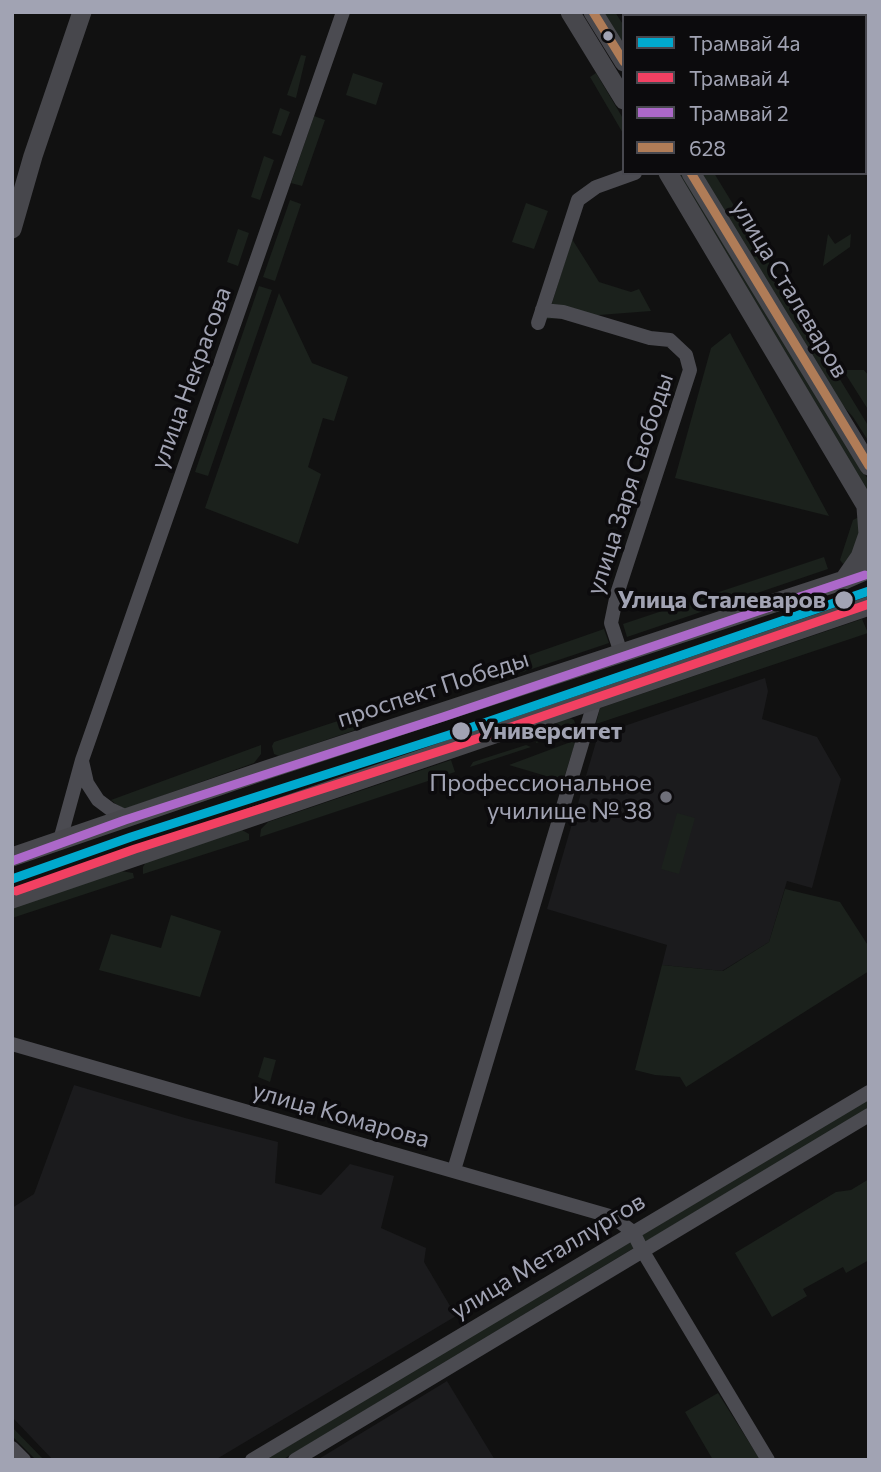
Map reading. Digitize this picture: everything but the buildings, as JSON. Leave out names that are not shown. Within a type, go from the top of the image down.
[{"type":"main road","points":[[12,229],[33,156],[82,12]]},
{"type":"main road","points":[[570,12],[622,97]]},
{"type":"main road","points":[[593,12],[622,59]]},
{"type":"main road","name":"улица Сталеваров","points":[[669,175],[868,509]]},
{"type":"main road","name":"улица Сталеваров","points":[[692,175],[869,466]]},
{"type":"main road","points":[[844,580],[860,557],[868,534],[868,509]]},
{"type":"main road","name":"проспект Победы","points":[[12,857],[844,580],[869,569]]},
{"type":"main road","points":[[12,899],[869,606]]},
{"type":"street","name":"улица Некрасова","points":[[60,840],[82,760],[343,12]]},
{"type":"street","name":"улица Заря Свободы","points":[[621,653],[611,623],[617,594],[691,370],[686,355],[670,340],[650,338],[563,312],[540,317],[578,200],[596,187],[629,175]]},
{"type":"street","points":[[454,1170],[595,700]]},
{"type":"street","points":[[82,760],[87,783],[98,800],[127,817]]},
{"type":"street","name":"улица Комарова","points":[[12,1044],[613,1217],[633,1231]]},
{"type":"street","name":"улица Металлургов","points":[[252,1460],[869,1092]]},
{"type":"street","name":"улица Металлургов","points":[[295,1460],[869,1115]]},
{"type":"street","points":[[633,1231],[768,1460]]},
{"type":"street","points":[[12,1447],[24,1460]]},
{"type":"shaded area","points":[[603,12],[615,12],[622,23],[622,44]]},
{"type":"shaded area","points":[[301,55],[306,56],[296,98],[287,95]]},
{"type":"shaded area","points":[[353,73],[383,83],[376,105],[346,95]]},
{"type":"shaded area","points":[[596,73],[622,117],[622,132],[590,77]]},
{"type":"shaded area","points":[[280,108],[290,112],[281,136],[272,133]]},
{"type":"shaded area","points":[[314,116],[325,120],[302,186],[291,183]]},
{"type":"shaded area","points":[[264,156],[274,160],[260,200],[251,197]]},
{"type":"shaded area","points":[[675,175],[684,175],[869,481],[869,498]]},
{"type":"shaded area","points":[[702,175],[715,175],[869,427],[869,442],[837,399]]},
{"type":"shaded area","points":[[290,200],[301,204],[275,281],[263,277]]},
{"type":"shaded area","points":[[526,203],[548,211],[534,249],[512,242]]},
{"type":"shaded area","points":[[238,229],[249,233],[238,266],[227,262]]},
{"type":"shaded area","points":[[828,234],[835,244],[851,234],[850,247],[823,266]]},
{"type":"shaded area","points":[[572,239],[599,282],[631,292],[639,289],[651,311],[547,319]]},
{"type":"shaded area","points":[[259,286],[272,290],[208,476],[195,472]]},
{"type":"shaded area","points":[[279,293],[312,363],[348,377],[334,421],[323,418],[308,467],[321,474],[298,544],[205,508]]},
{"type":"shaded area","points":[[730,333],[829,516],[675,478],[711,348]]},
{"type":"shaded area","points":[[843,370],[864,370],[869,376],[869,411]]},
{"type":"shaded area","points":[[859,517],[862,529],[850,559],[843,564],[840,560],[853,520]]},
{"type":"shaded area","points":[[824,557],[828,569],[627,637],[623,624]]},
{"type":"shaded area","points":[[862,619],[868,633],[596,724],[600,708]]},
{"type":"shaded area","points":[[604,629],[609,643],[520,673],[502,670],[501,665]]},
{"type":"shaded area","name":"Профессиональное училище № 38","points":[[765,678],[768,691],[762,719],[817,737],[841,779],[812,888],[787,881],[769,942],[722,971],[662,965],[667,945],[547,909],[598,735]]},
{"type":"shaded area","points":[[353,716],[358,721],[358,729],[279,756],[274,754],[274,742]]},
{"type":"shaded area","points":[[568,717],[574,720],[577,729],[536,743],[538,733],[547,724]]},
{"type":"shaded area","points":[[576,740],[563,781],[509,765]]},
{"type":"shaded area","points":[[261,745],[261,754],[254,763],[125,809],[111,800]]},
{"type":"shaded area","points":[[526,745],[531,747],[470,767],[473,762]]},
{"type":"shaded area","points":[[451,760],[455,772],[260,837],[261,829],[268,822]]},
{"type":"shaded area","points":[[677,813],[695,818],[679,874],[661,869]]},
{"type":"shaded area","points":[[242,830],[249,834],[249,840],[143,874],[146,862]]},
{"type":"shaded area","points":[[121,871],[133,873],[134,878],[12,918],[12,909],[18,906]]},
{"type":"shaded area","points":[[785,889],[840,902],[869,947],[869,971],[686,1087],[680,1077],[635,1070],[662,965],[723,971],[769,942]]},
{"type":"shaded area","points":[[171,915],[221,931],[200,997],[99,970],[111,934],[161,948]]},
{"type":"shaded area","points":[[264,1057],[276,1060],[270,1082],[258,1077]]},
{"type":"shaded area","points":[[74,1085],[278,1142],[275,1183],[321,1195],[350,1164],[394,1176],[381,1228],[426,1248],[424,1262],[456,1316],[215,1460],[53,1460],[12,1417],[12,1208],[34,1194]]},
{"type":"shaded area","points":[[869,1098],[869,1108],[645,1242],[640,1234]]},
{"type":"shaded area","points":[[869,1179],[869,1260],[846,1273],[843,1267],[803,1289],[807,1296],[772,1317],[735,1253],[836,1192],[851,1190]]},
{"type":"shaded area","points":[[630,1240],[634,1248],[282,1460],[265,1460]]},
{"type":"shaded area","points":[[447,1381],[495,1460],[317,1460],[350,1440]]},
{"type":"shaded area","points":[[718,1393],[759,1458],[757,1460],[713,1460],[685,1412]]},
{"type":"shaded area","points":[[12,1427],[44,1460],[36,1460],[12,1436]]},
{"type":"tram line","name":"2","points":[[12,861],[125,820],[443,717],[865,575]]},
{"type":"tram line","name":"4а","points":[[12,879],[131,837],[449,735],[869,591]]},
{"type":"tram line","name":"4","points":[[16,891],[135,849],[453,747],[869,604]]},
{"type":"transit line","name":"628","points":[[593,12],[622,59]]},
{"type":"transit line","name":"628","points":[[692,175],[869,466]]},
{"type":"place","name":"Улица Сталеваров","points":[[844,600]]},
{"type":"place","name":"Университет","points":[[461,731]]},
{"type":"place","name":"Профессиональное училище № 38","points":[[666,797]]}]
